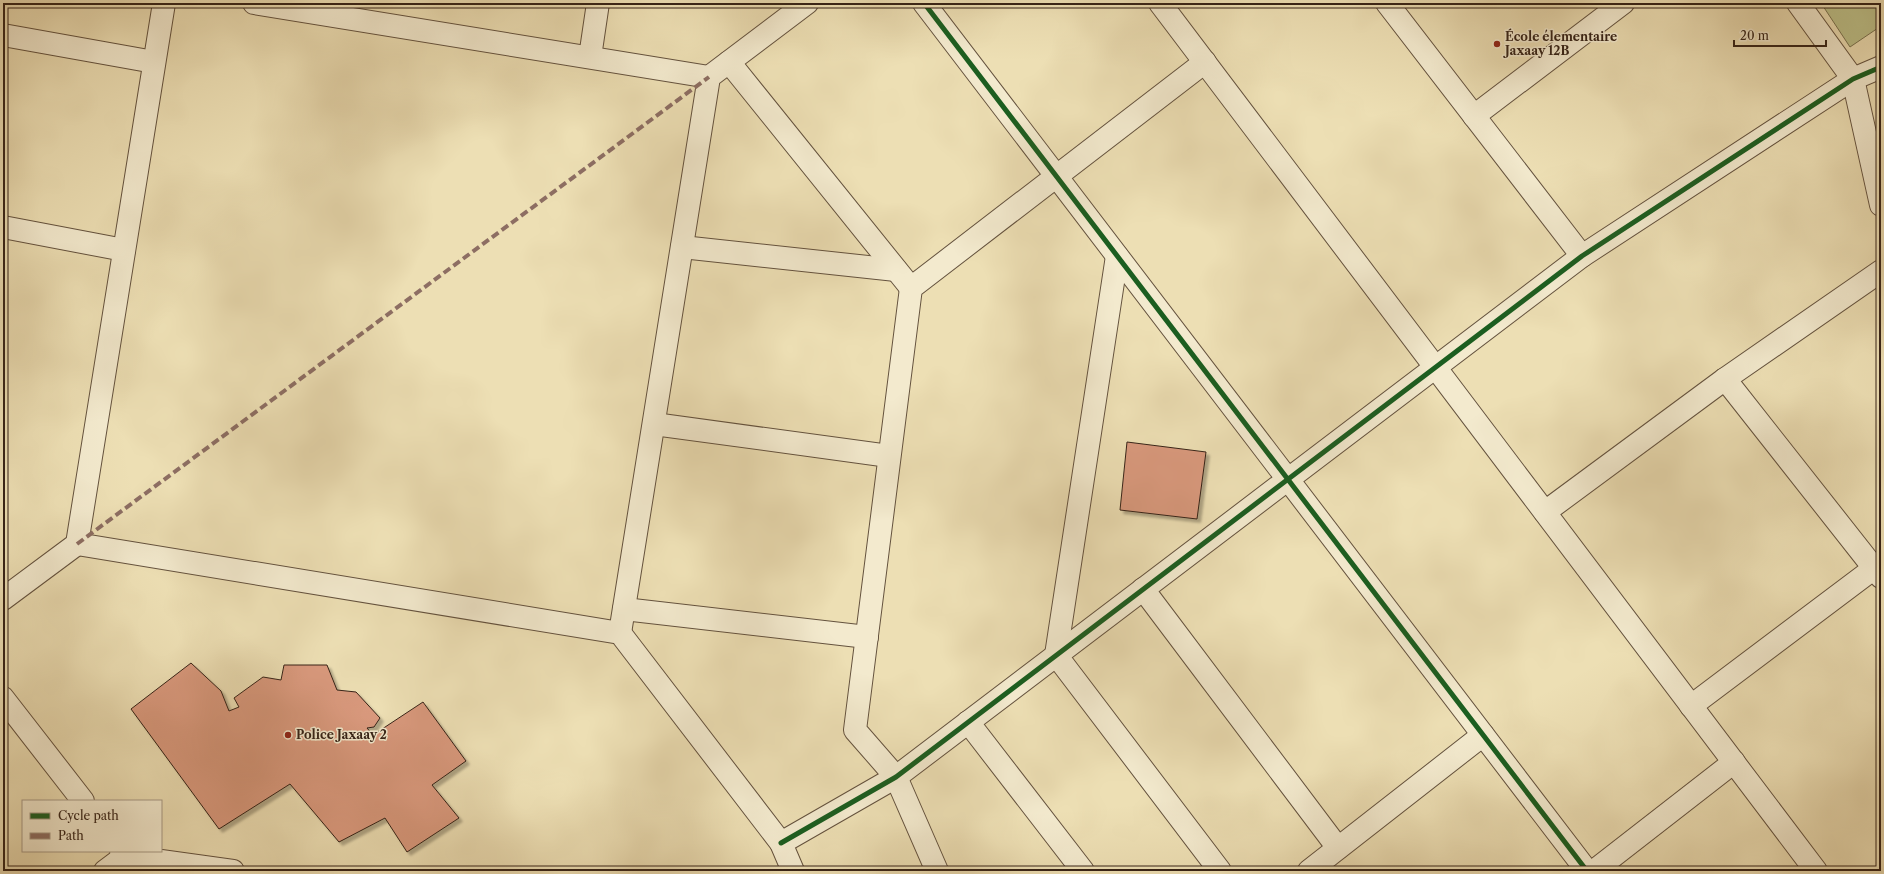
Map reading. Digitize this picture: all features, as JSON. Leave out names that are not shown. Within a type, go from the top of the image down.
[{"type":"street","points":[[3,599],[77,544],[164,3]]},
{"type":"street","points":[[254,3],[709,77]]},
{"type":"street","points":[[590,58],[598,3]]},
{"type":"street","points":[[620,632],[709,77],[807,3]]},
{"type":"street","points":[[924,3],[1587,871]]},
{"type":"street","points":[[1160,3],[1816,871]]},
{"type":"street","points":[[1387,3],[1582,256]]},
{"type":"street","points":[[1474,116],[1623,3]]},
{"type":"street","points":[[1798,3],[1853,79],[1881,205]]},
{"type":"street","points":[[3,35],[154,62]]},
{"type":"street","points":[[729,62],[910,288],[855,730],[896,777],[937,871]]},
{"type":"street","points":[[910,288],[1205,62]]},
{"type":"street","points":[[781,843],[896,777],[1582,256],[1853,79],[1881,67]]},
{"type":"street","points":[[3,227],[124,250]]},
{"type":"street","points":[[682,247],[896,270]]},
{"type":"street","points":[[1117,256],[1056,655],[1220,871]]},
{"type":"street","points":[[1545,512],[1725,379],[1881,271]]},
{"type":"street","points":[[1691,706],[1879,569],[1725,379]]},
{"type":"street","points":[[654,424],[889,456]]},
{"type":"street","points":[[77,544],[620,632],[781,843],[793,871]]},
{"type":"street","points":[[1143,589],[1338,848]]},
{"type":"street","points":[[624,609],[867,636]]},
{"type":"street","points":[[3,698],[82,800]]},
{"type":"street","points":[[968,722],[1083,871]]},
{"type":"street","points":[[1309,871],[1483,735]]},
{"type":"street","points":[[1594,871],[1734,762]]},
{"type":"street","points":[[106,871],[123,854],[233,871]]},
{"type":"green space","points":[[1821,3],[1881,3],[1881,26],[1850,47]]},
{"type":"building","points":[[1127,442],[1206,452],[1197,519],[1120,510]]},
{"type":"building","points":[[191,663],[221,691],[229,711],[239,707],[234,698],[263,677],[281,680],[284,665],[327,665],[337,690],[356,692],[380,718],[374,727],[367,728],[373,735],[423,702],[466,761],[432,785],[459,818],[407,852],[385,818],[339,842],[290,784],[219,829],[131,709]]},
{"type":"marked path","points":[[77,544],[709,77]]},
{"type":"cycle path","points":[[924,3],[1587,871]]},
{"type":"cycle path","points":[[781,843],[896,777],[1582,256],[1853,79],[1881,67]]},
{"type":"place","name":"École élementaire Jaxaay 12B","points":[[1497,44]]},
{"type":"place","name":"Police Jaxaay 2","points":[[288,735]]}]
